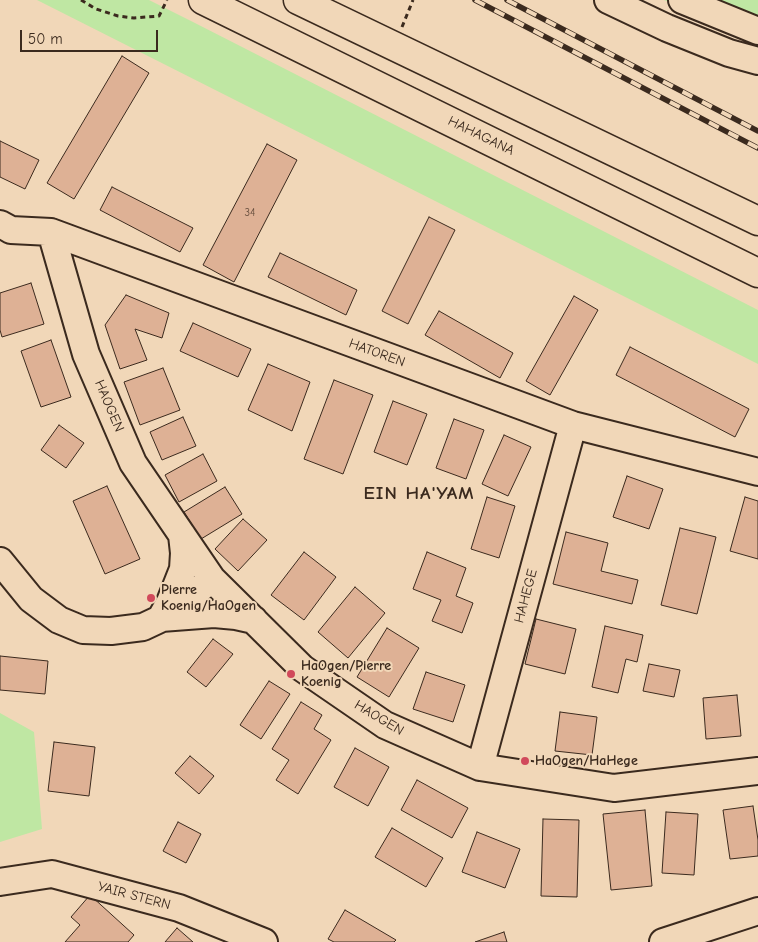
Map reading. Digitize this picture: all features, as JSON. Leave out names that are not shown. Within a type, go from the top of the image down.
[{"type":"highway","name":"HAHAGANA","points":[[203,0],[758,273]]},
{"type":"highway","points":[[298,0],[758,221]]},
{"type":"street","points":[[608,0],[729,53],[758,61]]},
{"type":"street","points":[[682,0],[758,32]]},
{"type":"street","name":"HATOREN","points":[[0,224],[11,230],[51,232],[573,425],[758,472]]},
{"type":"street","name":"HAOGEN","points":[[51,232],[86,354],[133,463],[212,578],[302,668],[385,725],[480,767],[614,788],[758,771]]},
{"type":"street","name":"HAHEGE","points":[[480,767],[573,425]]},
{"type":"street","points":[[160,618],[170,602],[183,569],[182,536]]},
{"type":"street","points":[[0,561],[31,599],[59,620],[84,630],[111,631],[143,627],[176,608],[212,578]]},
{"type":"street","points":[[160,618],[214,614],[254,620]]},
{"type":"street","name":"YAIR STERN","points":[[0,882],[52,874],[180,908],[264,942]]},
{"type":"street","points":[[663,942],[758,911]]},
{"type":"path","points":[[81,0],[96,9],[118,16],[134,18],[159,16],[167,0]]},
{"type":"path","points":[[400,33],[414,0]]},
{"type":"green space","points":[[37,0],[149,0],[193,22],[758,310],[758,364]]},
{"type":"green space","points":[[664,0],[758,0],[758,37],[757,36]]},
{"type":"green space","points":[[0,713],[34,732],[42,829],[0,842]]},
{"type":"building","points":[[122,56],[149,73],[74,199],[47,183]]},
{"type":"building","points":[[0,141],[39,160],[25,189],[0,177]]},
{"type":"building","points":[[267,144],[297,160],[234,282],[203,265]]},
{"type":"building","points":[[112,187],[193,228],[180,252],[100,210]]},
{"type":"building","points":[[429,217],[455,230],[408,324],[382,311]]},
{"type":"building","points":[[280,253],[357,290],[346,315],[268,277]]},
{"type":"building","points":[[31,283],[44,324],[2,337],[0,330],[0,293]]},
{"type":"building","points":[[126,295],[169,313],[162,338],[135,329],[147,360],[120,369],[105,325]]},
{"type":"building","points":[[574,296],[598,310],[550,395],[526,381]]},
{"type":"building","points":[[439,311],[513,353],[500,378],[425,335]]},
{"type":"building","points":[[193,323],[251,349],[238,377],[180,351]]},
{"type":"building","points":[[51,340],[71,397],[41,407],[21,351]]},
{"type":"building","points":[[630,347],[749,409],[735,437],[616,375]]},
{"type":"building","points":[[268,364],[310,382],[292,431],[248,410]]},
{"type":"building","points":[[163,368],[180,410],[140,425],[124,382]]},
{"type":"building","points":[[334,380],[373,395],[343,474],[304,459]]},
{"type":"building","points":[[393,401],[427,414],[407,465],[374,452]]},
{"type":"building","points":[[183,417],[196,446],[162,460],[150,432]]},
{"type":"building","points":[[454,419],[484,430],[466,479],[436,468]]},
{"type":"building","points":[[59,425],[84,443],[66,468],[41,450]]},
{"type":"building","points":[[504,435],[531,447],[508,496],[482,484]]},
{"type":"building","points":[[203,454],[217,481],[179,502],[165,475]]},
{"type":"building","points":[[627,476],[663,489],[649,529],[613,517]]},
{"type":"building","points":[[107,486],[140,559],[105,574],[73,501]]},
{"type":"building","points":[[225,487],[242,514],[201,539],[184,512]]},
{"type":"building","points":[[487,497],[515,506],[499,558],[471,549]]},
{"type":"building","points":[[745,497],[758,501],[758,559],[730,551]]},
{"type":"building","points":[[243,519],[267,540],[238,571],[215,549]]},
{"type":"building","points":[[680,528],[716,537],[697,614],[661,605]]},
{"type":"building","points":[[566,532],[608,543],[601,571],[638,580],[632,604],[553,584]]},
{"type":"building","points":[[304,552],[336,577],[304,620],[271,595]]},
{"type":"building","points":[[427,552],[466,568],[456,596],[473,603],[462,633],[432,621],[441,600],[413,589]]},
{"type":"building","points":[[355,587],[385,613],[348,658],[318,632]]},
{"type":"building","points":[[536,619],[576,629],[565,674],[525,664]]},
{"type":"building","points":[[605,626],[643,635],[637,662],[626,659],[618,693],[592,687]]},
{"type":"building","points":[[387,628],[419,648],[389,697],[357,677]]},
{"type":"building","points":[[213,639],[233,654],[206,687],[187,672]]},
{"type":"building","points":[[0,656],[48,661],[45,694],[0,690]]},
{"type":"building","points":[[649,664],[680,670],[674,697],[643,691]]},
{"type":"building","points":[[426,672],[465,685],[453,722],[413,709]]},
{"type":"building","points":[[269,681],[290,694],[261,739],[240,725]]},
{"type":"building","points":[[737,695],[741,736],[706,739],[703,698]]},
{"type":"building","points":[[301,702],[322,715],[314,729],[331,740],[298,794],[276,780],[289,760],[272,749]]},
{"type":"building","points":[[560,712],[597,717],[592,755],[555,751]]},
{"type":"building","points":[[54,742],[95,747],[89,796],[48,791]]},
{"type":"building","points":[[355,748],[389,767],[368,806],[334,787]]},
{"type":"building","points":[[190,756],[214,776],[199,794],[175,773]]},
{"type":"building","points":[[417,780],[468,808],[452,838],[401,810]]},
{"type":"building","points":[[753,806],[758,840],[758,856],[730,859],[723,810]]},
{"type":"building","points":[[645,810],[652,886],[611,890],[603,814]]},
{"type":"building","points":[[666,812],[698,814],[694,875],[662,873]]},
{"type":"building","points":[[543,819],[579,820],[577,897],[541,896]]},
{"type":"building","points":[[178,822],[201,834],[186,863],[163,851]]},
{"type":"building","points":[[392,828],[443,858],[426,887],[375,857]]},
{"type":"building","points":[[477,832],[520,849],[505,888],[462,872]]},
{"type":"building","points":[[90,895],[134,935],[128,942],[65,942],[80,925],[71,917]]},
{"type":"building","points":[[345,910],[396,940],[394,942],[334,942],[328,939]]},
{"type":"building","points":[[177,928],[193,942],[165,942]]},
{"type":"building","points":[[504,932],[507,942],[475,942]]},
{"type":"railway","points":[[475,0],[758,148]]},
{"type":"railway","points":[[507,0],[758,131]]},
{"type":"place","name":"Pierre Koenig/HaOgen","points":[[151,598]]},
{"type":"place","name":"HaOgen/Pierre Koenig","points":[[291,674]]},
{"type":"place","name":"HaOgen/HaHege","points":[[525,761]]},
{"type":"district","name":"EIN HA'YAM","points":[[419,494]]}]
